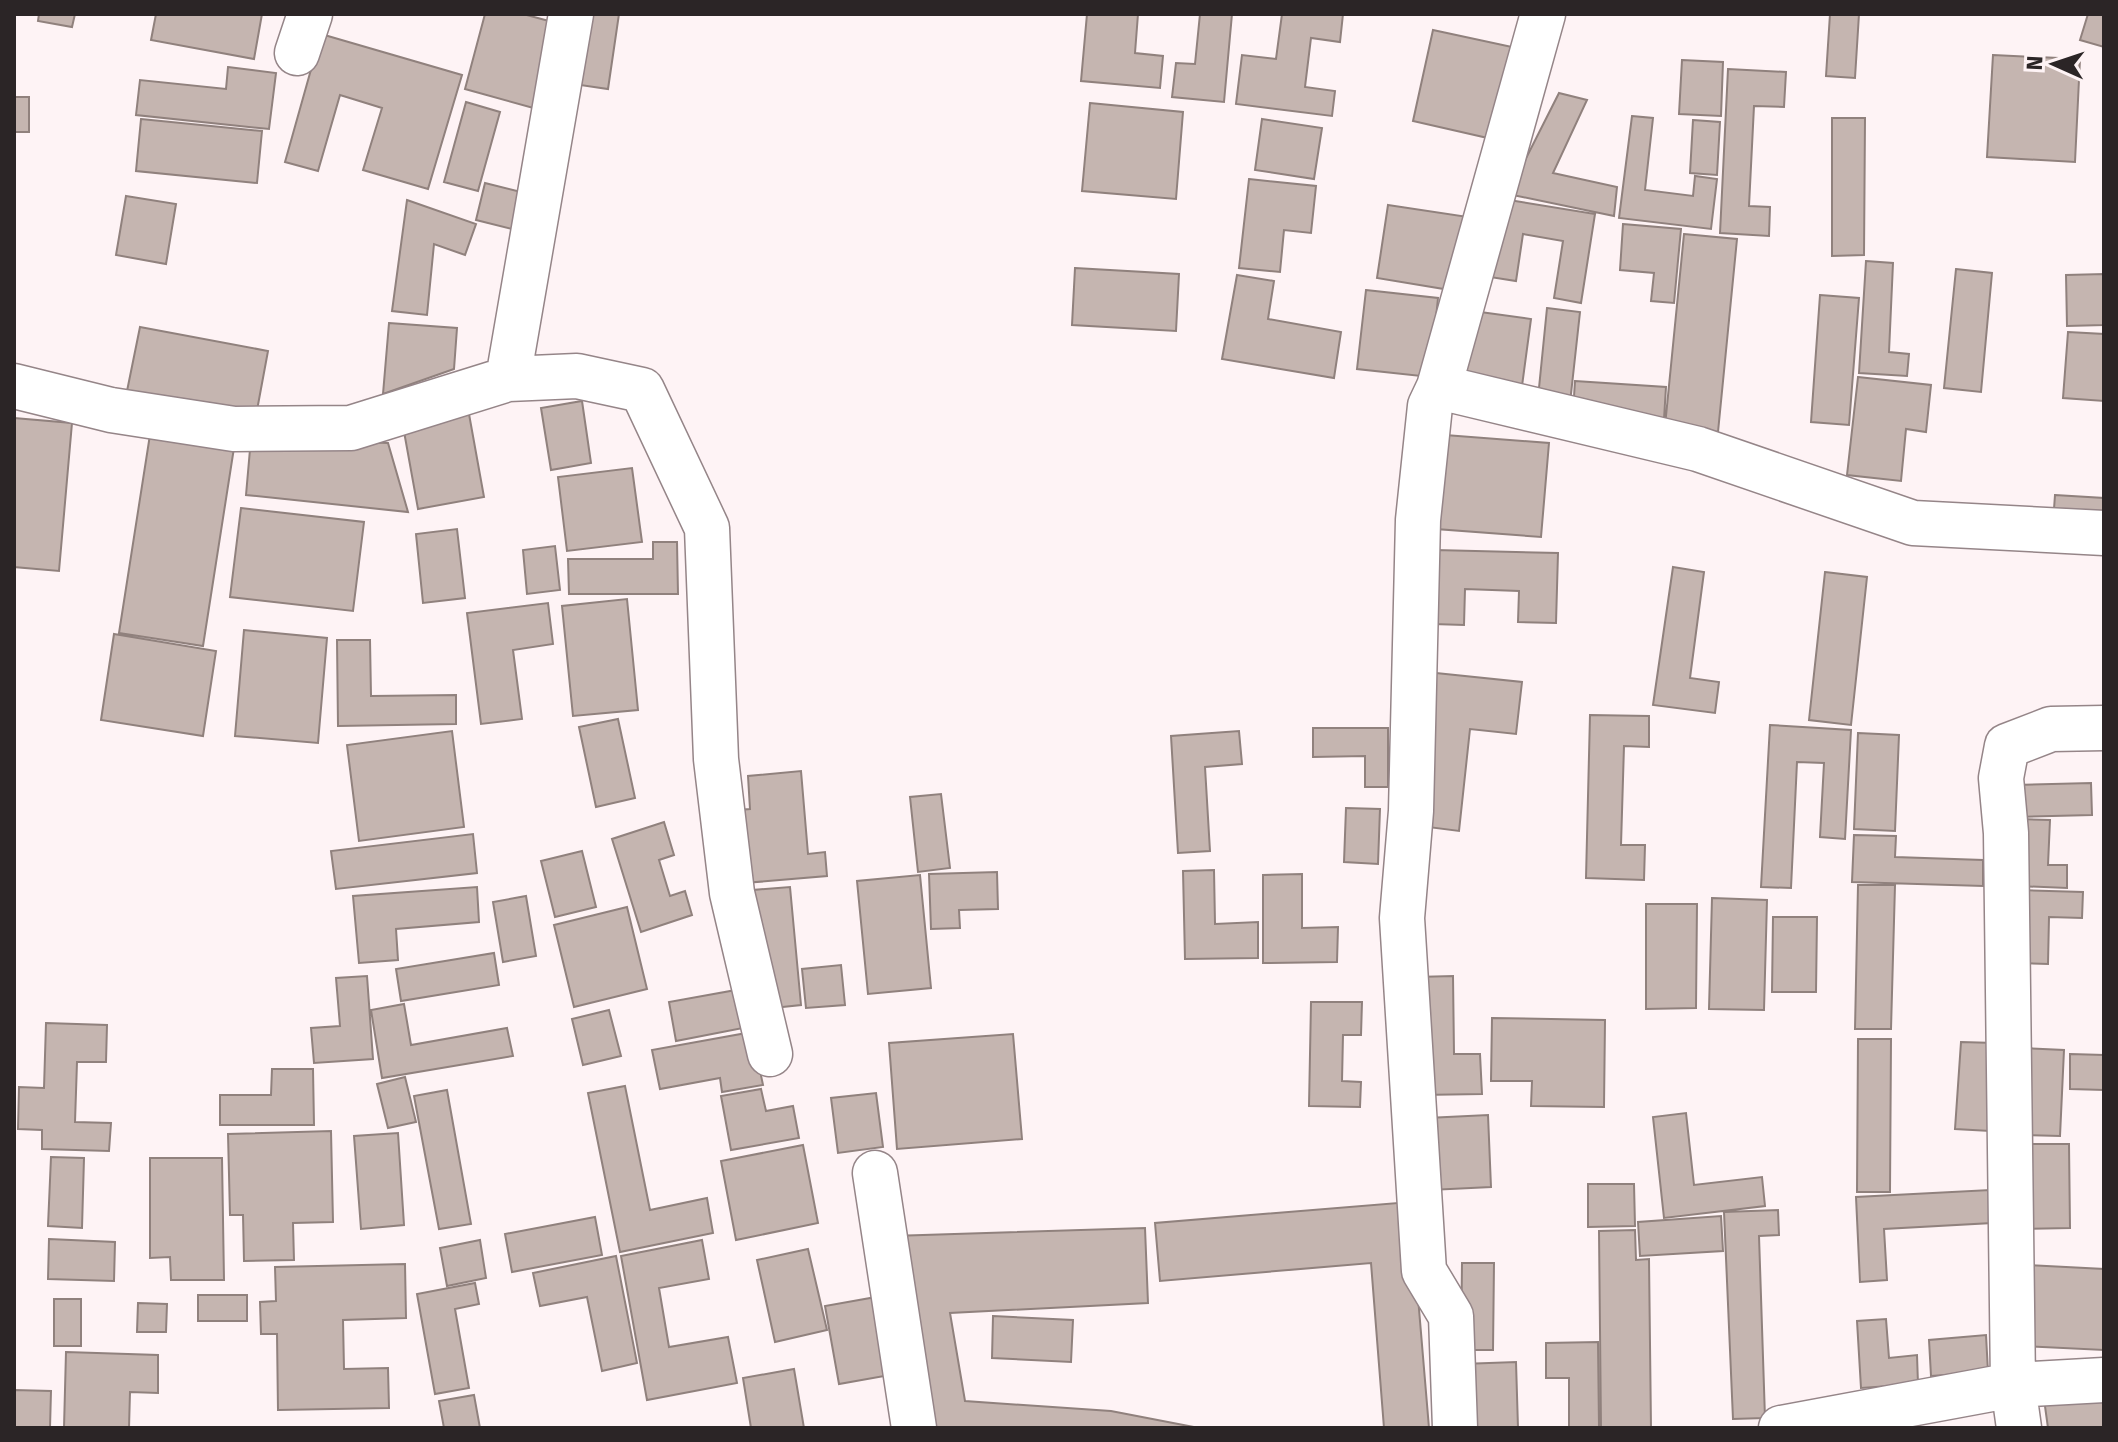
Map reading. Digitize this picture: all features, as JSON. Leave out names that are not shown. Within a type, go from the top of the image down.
[{"type":"street","points":[[508,379],[571,14]]},
{"type":"street","points":[[1455,1428],[1451,1316],[1424,1271],[1402,918],[1411,811],[1418,520],[1430,406],[1439,387],[1543,14]]},
{"type":"street","points":[[14,386],[111,410],[234,429],[351,428],[508,379],[577,376],[642,390],[707,528],[718,774],[732,893],[770,1054]]},
{"type":"street","points":[[1439,387],[1698,449],[1913,523],[2104,533]]},
{"type":"street","points":[[2019,1428],[2013,1385],[2006,833],[2001,778],[2007,746],[2051,729],[2104,728]]},
{"type":"street","points":[[875,1173],[914,1428]]},
{"type":"street","points":[[1781,1428],[2013,1385],[2104,1380]]},
{"type":"building","points":[[39,14],[75,14],[72,27],[38,21]]},
{"type":"building","points":[[156,14],[262,14],[254,59],[151,40]]},
{"type":"building","points":[[485,14],[523,14],[560,24],[537,109],[465,89]]},
{"type":"building","points":[[589,14],[619,14],[608,89],[580,85]]},
{"type":"building","points":[[1087,14],[1138,14],[1135,53],[1163,56],[1160,88],[1081,81]]},
{"type":"building","points":[[1200,14],[1232,14],[1224,102],[1172,97],[1176,63],[1195,64]]},
{"type":"building","points":[[1282,14],[1343,14],[1340,42],[1311,38],[1305,87],[1335,91],[1332,116],[1236,104],[1242,55],[1276,59]]},
{"type":"building","points":[[1830,14],[1859,14],[1855,78],[1826,76]]},
{"type":"building","points":[[2088,14],[2104,14],[2104,47],[2080,40]]},
{"type":"building","points":[[1433,30],[1512,47],[1492,139],[1413,121]]},
{"type":"building","points":[[321,34],[462,75],[428,189],[363,170],[382,108],[340,95],[318,171],[285,162]]},
{"type":"building","points":[[1993,55],[2080,59],[2075,162],[1987,157]]},
{"type":"building","points":[[1682,60],[1723,62],[1721,116],[1679,114]]},
{"type":"building","points":[[228,67],[276,73],[269,129],[136,115],[140,80],[226,89]]},
{"type":"building","points":[[1728,69],[1786,72],[1784,107],[1754,106],[1749,206],[1770,207],[1769,236],[1720,233]]},
{"type":"building","points":[[1559,93],[1587,100],[1553,173],[1617,187],[1614,216],[1508,194]]},
{"type":"building","points":[[14,97],[29,97],[29,132],[14,132]]},
{"type":"building","points":[[466,102],[500,112],[478,191],[444,182]]},
{"type":"building","points":[[1090,103],[1183,112],[1176,199],[1082,191]]},
{"type":"building","points":[[1632,116],[1653,118],[1645,190],[1693,196],[1695,176],[1717,179],[1711,229],[1619,218]]},
{"type":"building","points":[[1832,118],[1865,118],[1864,255],[1832,256]]},
{"type":"building","points":[[141,119],[262,131],[257,183],[136,171]]},
{"type":"building","points":[[1262,119],[1322,128],[1314,179],[1255,170]]},
{"type":"building","points":[[1693,120],[1720,122],[1717,175],[1690,173]]},
{"type":"building","points":[[1249,179],[1316,186],[1311,233],[1284,230],[1280,272],[1239,268]]},
{"type":"building","points":[[485,183],[529,194],[520,231],[476,220]]},
{"type":"building","points":[[126,196],[176,204],[166,264],[116,255]]},
{"type":"building","points":[[1503,199],[1595,214],[1581,303],[1554,298],[1563,241],[1523,234],[1516,281],[1490,277]]},
{"type":"building","points":[[407,200],[476,224],[465,255],[434,244],[427,315],[392,311]]},
{"type":"building","points":[[1388,205],[1468,217],[1456,291],[1377,278]]},
{"type":"building","points":[[1623,224],[1681,229],[1674,303],[1651,301],[1654,273],[1620,270]]},
{"type":"building","points":[[1684,234],[1737,239],[1718,432],[1665,426]]},
{"type":"building","points":[[1866,261],[1893,263],[1889,352],[1909,354],[1907,376],[1859,373]]},
{"type":"building","points":[[1075,268],[1179,274],[1176,331],[1072,325]]},
{"type":"building","points":[[1956,269],[1992,273],[1981,392],[1944,388]]},
{"type":"building","points":[[2104,274],[2104,325],[2067,326],[2066,275]]},
{"type":"building","points":[[1237,275],[1274,281],[1268,319],[1341,332],[1334,378],[1222,359]]},
{"type":"building","points":[[1366,290],[1438,298],[1430,377],[1357,369]]},
{"type":"building","points":[[1820,295],[1859,298],[1849,425],[1811,422]]},
{"type":"building","points":[[1547,308],[1580,312],[1569,412],[1537,408]]},
{"type":"building","points":[[1473,311],[1531,319],[1522,386],[1463,377]]},
{"type":"building","points":[[389,323],[457,328],[454,369],[383,394]]},
{"type":"building","points":[[140,327],[268,351],[255,421],[126,396]]},
{"type":"building","points":[[2068,332],[2104,334],[2104,401],[2063,398]]},
{"type":"building","points":[[1858,377],[1931,385],[1926,432],[1906,429],[1901,481],[1847,475]]},
{"type":"building","points":[[1575,381],[1666,387],[1664,419],[1573,412]]},
{"type":"building","points":[[582,401],[591,463],[551,470],[541,408]]},
{"type":"building","points":[[469,414],[484,497],[418,509],[403,426]]},
{"type":"building","points":[[14,418],[72,423],[59,571],[14,567]]},
{"type":"building","points":[[152,422],[236,435],[203,646],[119,633]]},
{"type":"building","points":[[1445,435],[1549,443],[1541,537],[1436,529]]},
{"type":"building","points":[[251,438],[388,443],[408,512],[246,495]]},
{"type":"building","points":[[632,468],[642,542],[567,551],[558,477]]},
{"type":"building","points":[[2055,495],[2104,498],[2104,525],[2053,523]]},
{"type":"building","points":[[241,508],[364,522],[353,611],[230,597]]},
{"type":"building","points":[[457,529],[465,598],[423,603],[416,534]]},
{"type":"building","points":[[653,542],[677,542],[678,594],[569,594],[568,559],[653,559]]},
{"type":"building","points":[[555,546],[560,590],[527,594],[523,550]]},
{"type":"building","points":[[1435,550],[1558,553],[1556,623],[1518,622],[1519,591],[1465,589],[1464,625],[1433,624]]},
{"type":"building","points":[[1673,567],[1704,572],[1690,678],[1719,682],[1715,713],[1653,705]]},
{"type":"building","points":[[1825,572],[1867,577],[1851,725],[1809,720]]},
{"type":"building","points":[[627,599],[638,710],[573,716],[562,606]]},
{"type":"building","points":[[548,603],[553,644],[513,650],[522,719],[481,724],[467,613]]},
{"type":"building","points":[[244,630],[327,638],[318,743],[235,736]]},
{"type":"building","points":[[114,634],[216,651],[203,736],[101,720]]},
{"type":"building","points":[[337,640],[370,640],[371,696],[456,695],[456,724],[338,726]]},
{"type":"building","points":[[1436,673],[1522,682],[1516,734],[1470,729],[1459,831],[1420,826]]},
{"type":"building","points":[[1590,715],[1649,716],[1649,747],[1624,746],[1621,845],[1645,845],[1644,880],[1586,878]]},
{"type":"building","points":[[618,719],[635,798],[596,807],[579,727]]},
{"type":"building","points":[[1770,725],[1851,730],[1845,839],[1820,837],[1824,763],[1797,762],[1791,888],[1761,887]]},
{"type":"building","points":[[1313,728],[1388,728],[1388,787],[1365,787],[1365,756],[1313,757]]},
{"type":"building","points":[[452,731],[464,827],[359,841],[347,745]]},
{"type":"building","points":[[1239,731],[1242,764],[1205,767],[1210,851],[1178,853],[1171,736]]},
{"type":"building","points":[[1858,733],[1899,735],[1895,831],[1854,829]]},
{"type":"building","points":[[801,771],[808,854],[825,852],[827,876],[745,883],[738,810],[750,809],[748,776]]},
{"type":"building","points":[[2091,783],[2092,815],[2016,817],[2015,785]]},
{"type":"building","points":[[941,794],[950,868],[918,872],[910,797]]},
{"type":"building","points":[[1346,808],[1380,809],[1378,864],[1344,862]]},
{"type":"building","points":[[2019,819],[2050,820],[2048,865],[2067,865],[2067,888],[2017,886]]},
{"type":"building","points":[[664,822],[674,855],[659,860],[670,896],[685,891],[692,915],[641,932],[612,839]]},
{"type":"building","points":[[473,834],[477,873],[336,889],[331,851]]},
{"type":"building","points":[[1854,835],[1896,836],[1895,857],[1983,860],[1983,886],[1852,882]]},
{"type":"building","points":[[582,851],[596,907],[555,917],[541,861]]},
{"type":"building","points":[[1214,870],[1215,924],[1258,922],[1258,958],[1185,959],[1183,871]]},
{"type":"building","points":[[997,872],[998,909],[959,910],[960,928],[931,929],[929,874]]},
{"type":"building","points":[[1302,874],[1302,928],[1338,927],[1337,962],[1263,963],[1263,875]]},
{"type":"building","points":[[920,875],[931,988],[868,994],[857,881]]},
{"type":"building","points":[[1858,885],[1895,885],[1891,1029],[1855,1029]]},
{"type":"building","points":[[477,887],[479,922],[396,929],[398,960],[359,963],[353,896]]},
{"type":"building","points":[[790,887],[801,1005],[764,1009],[753,890]]},
{"type":"building","points":[[2020,890],[2083,892],[2082,918],[2049,917],[2048,964],[2017,963]]},
{"type":"building","points":[[526,896],[536,956],[503,962],[493,902]]},
{"type":"building","points":[[1712,898],[1767,900],[1764,1010],[1709,1009]]},
{"type":"building","points":[[1646,904],[1697,904],[1696,1008],[1646,1009]]},
{"type":"building","points":[[627,907],[647,989],[574,1007],[554,925]]},
{"type":"building","points":[[1773,917],[1817,917],[1816,992],[1772,992]]},
{"type":"building","points":[[494,953],[499,985],[401,1001],[396,969]]},
{"type":"building","points":[[841,965],[845,1005],[806,1008],[802,969]]},
{"type":"building","points":[[367,976],[373,1059],[314,1063],[311,1028],[340,1026],[336,978]]},
{"type":"building","points":[[1453,976],[1454,1054],[1480,1054],[1482,1094],[1420,1095],[1416,977]]},
{"type":"building","points":[[736,990],[743,1028],[676,1041],[669,1002]]},
{"type":"building","points":[[1311,1002],[1362,1002],[1361,1035],[1343,1035],[1342,1081],[1361,1082],[1360,1107],[1309,1106]]},
{"type":"building","points":[[404,1004],[411,1045],[507,1028],[513,1056],[382,1078],[371,1010]]},
{"type":"building","points":[[609,1010],[621,1056],[583,1065],[572,1019]]},
{"type":"building","points":[[1492,1018],[1605,1020],[1604,1107],[1531,1106],[1532,1081],[1491,1081]]},
{"type":"building","points":[[46,1023],[107,1025],[106,1062],[77,1062],[75,1122],[111,1123],[109,1151],[42,1149],[42,1130],[18,1129],[19,1087],[44,1088]]},
{"type":"building","points":[[752,1032],[763,1085],[722,1092],[720,1078],[660,1089],[652,1050]]},
{"type":"building","points":[[1013,1034],[1022,1139],[897,1149],[889,1043]]},
{"type":"building","points":[[1858,1039],[1891,1039],[1890,1192],[1857,1192]]},
{"type":"building","points":[[1961,1042],[1995,1043],[1990,1131],[1955,1129]]},
{"type":"building","points":[[2024,1048],[2064,1050],[2060,1136],[2020,1135]]},
{"type":"building","points":[[2070,1054],[2104,1055],[2104,1090],[2070,1089]]},
{"type":"building","points":[[272,1069],[313,1069],[314,1125],[220,1125],[220,1095],[271,1095]]},
{"type":"building","points":[[405,1077],[416,1122],[388,1128],[377,1084]]},
{"type":"building","points":[[625,1086],[650,1210],[707,1198],[713,1233],[620,1252],[588,1093]]},
{"type":"building","points":[[761,1089],[766,1111],[793,1106],[799,1138],[731,1150],[721,1096]]},
{"type":"building","points":[[447,1090],[471,1224],[439,1229],[414,1096]]},
{"type":"building","points":[[876,1093],[883,1147],[838,1153],[831,1098]]},
{"type":"building","points":[[1686,1113],[1694,1185],[1762,1177],[1765,1206],[1664,1218],[1653,1117]]},
{"type":"building","points":[[1488,1115],[1491,1187],[1430,1190],[1427,1118]]},
{"type":"building","points":[[331,1131],[333,1222],[293,1223],[294,1260],[244,1261],[243,1215],[230,1215],[228,1134]]},
{"type":"building","points":[[398,1133],[404,1225],[361,1229],[354,1136]]},
{"type":"building","points":[[2021,1144],[2069,1144],[2070,1228],[2022,1229]]},
{"type":"building","points":[[803,1145],[818,1223],[736,1240],[721,1161]]},
{"type":"building","points":[[51,1157],[84,1158],[82,1228],[48,1226]]},
{"type":"building","points":[[150,1158],[222,1158],[224,1280],[171,1280],[170,1257],[150,1258]]},
{"type":"building","points":[[1588,1184],[1634,1184],[1635,1226],[1588,1227]]},
{"type":"building","points":[[1990,1190],[1992,1223],[1884,1229],[1887,1280],[1860,1282],[1856,1197]]},
{"type":"building","points":[[1410,1202],[1429,1428],[1384,1428],[1371,1263],[1160,1281],[1155,1223]]},
{"type":"building","points":[[1778,1210],[1779,1235],[1759,1236],[1765,1418],[1733,1419],[1724,1212]]},
{"type":"building","points":[[1721,1216],[1723,1251],[1640,1256],[1638,1222]]},
{"type":"building","points":[[595,1217],[602,1255],[512,1272],[505,1234]]},
{"type":"building","points":[[1145,1228],[1148,1303],[950,1313],[965,1401],[1111,1411],[1199,1428],[924,1428],[892,1236]]},
{"type":"building","points":[[1635,1230],[1636,1260],[1649,1259],[1651,1428],[1601,1428],[1599,1231]]},
{"type":"building","points":[[49,1239],[115,1242],[114,1281],[48,1279]]},
{"type":"building","points":[[480,1240],[486,1278],[447,1286],[440,1248]]},
{"type":"building","points":[[702,1240],[709,1279],[659,1288],[669,1347],[728,1337],[737,1383],[647,1400],[621,1256]]},
{"type":"building","points":[[808,1249],[827,1330],[775,1342],[757,1260]]},
{"type":"building","points":[[616,1256],[637,1363],[602,1371],[587,1297],[540,1306],[533,1273]]},
{"type":"building","points":[[1462,1263],[1494,1263],[1493,1350],[1461,1350]]},
{"type":"building","points":[[405,1264],[406,1318],[343,1320],[344,1369],[388,1368],[389,1408],[278,1410],[277,1334],[261,1334],[260,1302],[276,1301],[275,1267]]},
{"type":"building","points":[[2028,1265],[2104,1269],[2104,1350],[2024,1346]]},
{"type":"building","points":[[475,1283],[479,1304],[455,1309],[469,1388],[435,1394],[417,1294]]},
{"type":"building","points":[[198,1295],[247,1295],[247,1321],[198,1321]]},
{"type":"building","points":[[876,1297],[890,1375],[839,1384],[825,1306]]},
{"type":"building","points":[[54,1299],[81,1299],[81,1346],[54,1346]]},
{"type":"building","points":[[138,1303],[167,1304],[166,1332],[137,1332]]},
{"type":"building","points":[[993,1316],[1073,1320],[1071,1362],[992,1358]]},
{"type":"building","points":[[1886,1319],[1889,1358],[1917,1355],[1918,1384],[1861,1388],[1857,1321]]},
{"type":"building","points":[[1986,1335],[1988,1372],[1931,1376],[1929,1340]]},
{"type":"building","points":[[1598,1342],[1599,1428],[1569,1428],[1569,1378],[1546,1378],[1546,1343]]},
{"type":"building","points":[[66,1352],[158,1355],[158,1393],[130,1392],[129,1428],[64,1428]]},
{"type":"building","points":[[1516,1362],[1518,1428],[1463,1428],[1462,1364]]},
{"type":"building","points":[[794,1369],[804,1428],[751,1428],[743,1378]]},
{"type":"building","points":[[14,1390],[51,1391],[50,1428],[14,1428]]},
{"type":"building","points":[[2104,1390],[2104,1428],[2048,1428],[2044,1399]]},
{"type":"building","points":[[474,1395],[480,1428],[444,1428],[439,1401]]}]
